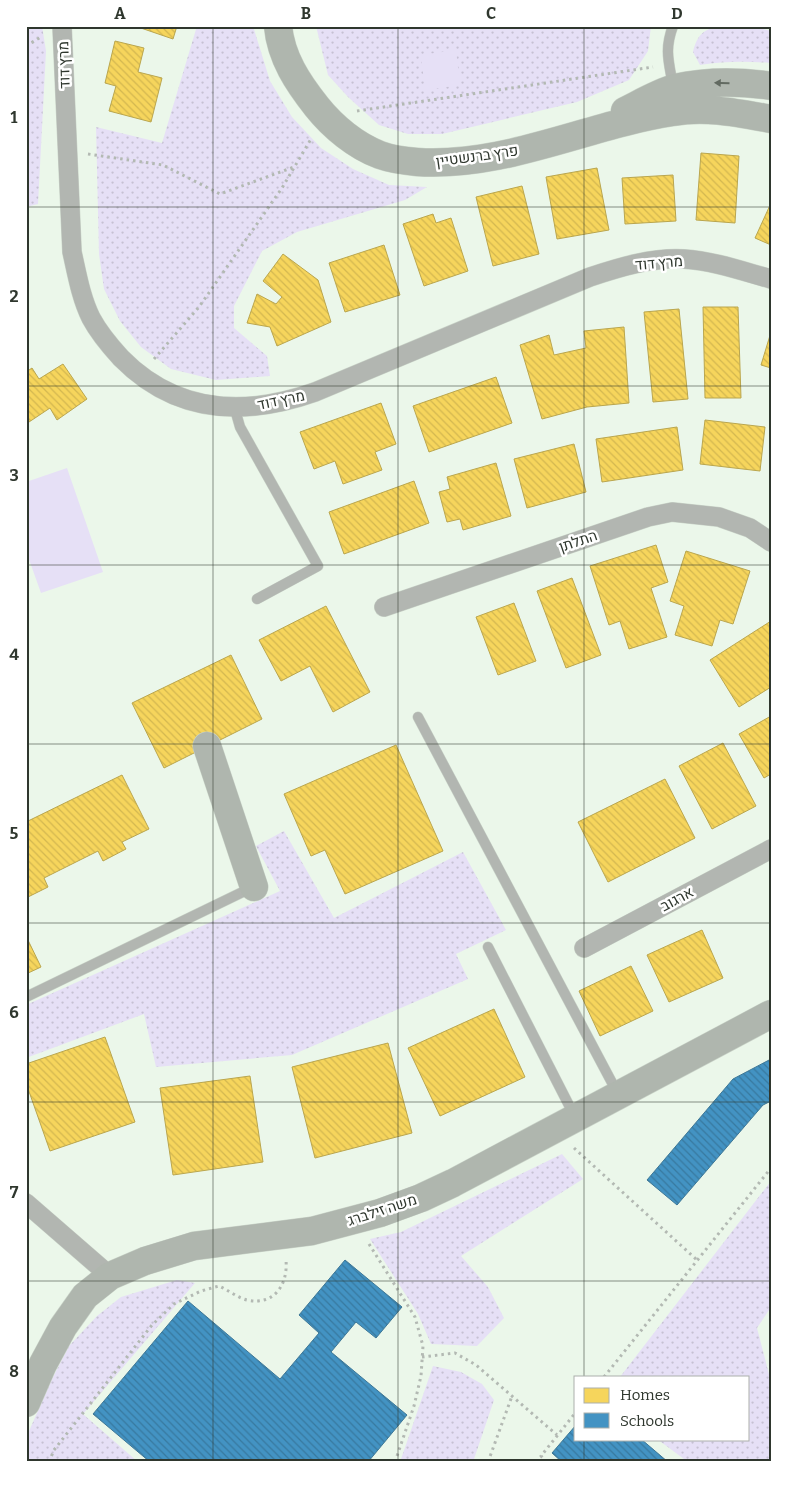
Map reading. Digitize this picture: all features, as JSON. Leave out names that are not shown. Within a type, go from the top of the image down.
[{"type":"street","name":"מרץ דוד","points":[[62,26],[72,252],[91,318],[108,344],[131,367],[152,384],[182,399],[201,405],[234,406],[262,406],[293,400],[590,277],[620,267],[653,261],[683,259],[710,262],[771,279]]},
{"type":"street","name":"פרץ ברנשטיין","points":[[278,26],[287,62],[301,87],[324,116],[354,141],[380,155],[406,161],[435,163],[513,152],[564,138],[676,93],[710,82],[771,86]]},
{"type":"street","name":"פרץ ברנשטיין","points":[[676,93],[704,109],[771,119]]},
{"type":"street","name":"התלתן","points":[[384,607],[648,517],[672,512],[719,517],[750,528],[771,542]]},
{"type":"street","points":[[207,746],[254,887]]},
{"type":"street","name":"ארגוב","points":[[584,948],[771,849]]},
{"type":"street","name":"משה זילברג","points":[[26,1403],[43,1364],[84,1296],[110,1276],[146,1261],[194,1246],[312,1231],[380,1213],[421,1198],[771,1014]]},
{"type":"street","points":[[26,1203],[110,1276]]},
{"type":"lane","points":[[673,26],[667,55],[676,93]]},
{"type":"lane","points":[[234,406],[240,427],[318,566],[257,599]]},
{"type":"lane","points":[[418,717],[618,1095]]},
{"type":"lane","points":[[26,997],[254,887]]},
{"type":"lane","points":[[488,947],[564,1124]]},
{"type":"path","points":[[141,375],[198,307],[282,188],[324,116],[676,93]]},
{"type":"path","points":[[68,150],[163,165],[220,194],[295,167]]},
{"type":"path","points":[[564,1124],[697,1260]]},
{"type":"path","points":[[605,1376],[771,1168]]},
{"type":"path","points":[[354,1220],[415,1317],[423,1346],[421,1376],[414,1406],[395,1462]]},
{"type":"path","points":[[49,1462],[54,1450],[152,1325],[174,1304],[201,1291],[219,1286],[246,1300],[261,1301],[273,1296],[282,1287],[287,1265],[285,1234]]},
{"type":"path","points":[[422,1357],[454,1353],[476,1365],[557,1435]]},
{"type":"path","points":[[488,1462],[512,1396]]},
{"type":"path","points":[[546,1462],[541,1456],[574,1414]]},
{"type":"shaded area","points":[[26,26],[42,26],[46,51],[38,204],[26,207]]},
{"type":"shaded area","points":[[197,26],[253,26],[270,81],[292,117],[321,148],[353,169],[389,185],[427,187],[405,200],[297,232],[262,251],[234,306],[234,328],[267,356],[270,376],[216,380],[171,369],[141,347],[120,321],[104,289],[99,254],[96,127],[162,143]]},
{"type":"shaded area","points":[[316,26],[651,26],[648,51],[629,80],[577,102],[442,134],[408,134],[379,125],[348,97],[328,75]]},
{"type":"shaded area","points":[[719,26],[751,26],[771,31],[771,63],[735,62],[700,65],[693,52],[696,42],[701,34]]},
{"type":"shaded area","points":[[456,50],[460,85],[425,90],[421,55]]},
{"type":"shaded area","points":[[67,468],[103,572],[41,593],[26,551],[26,482]]},
{"type":"shaded area","points":[[284,831],[334,918],[463,852],[506,930],[456,954],[468,979],[292,1055],[156,1067],[144,1014],[26,1058],[26,1005],[280,891],[256,846]]},
{"type":"shaded area","points":[[562,1154],[583,1179],[461,1256],[488,1287],[504,1318],[477,1346],[431,1344],[418,1314],[370,1239],[401,1232]]},
{"type":"shaded area","points":[[771,1181],[771,1307],[757,1328],[771,1382],[771,1462],[683,1462],[684,1459],[658,1440],[750,1440],[750,1376],[621,1376]]},
{"type":"shaded area","points":[[177,1280],[195,1283],[83,1414],[138,1462],[26,1462],[26,1438],[69,1346],[97,1316],[121,1297]]},
{"type":"shaded area","points":[[433,1366],[461,1372],[482,1384],[494,1400],[473,1462],[400,1462]]},
{"type":"building: Homes","points":[[135,26],[177,26],[173,39]]},
{"type":"building: Homes","points":[[115,41],[144,48],[138,72],[162,78],[151,122],[109,111],[116,86],[105,83]]},
{"type":"building: Homes","points":[[701,153],[739,156],[735,223],[696,220]]},
{"type":"building: Homes","points":[[597,168],[609,230],[557,239],[546,177]]},
{"type":"building: Homes","points":[[673,175],[676,221],[625,224],[622,178]]},
{"type":"building: Homes","points":[[522,186],[539,254],[493,266],[476,197]]},
{"type":"building: Homes","points":[[771,203],[771,245],[755,238]]},
{"type":"building: Homes","points":[[433,214],[436,223],[451,218],[468,271],[424,286],[403,224]]},
{"type":"building: Homes","points":[[384,245],[400,295],[345,312],[329,263]]},
{"type":"building: Homes","points":[[283,254],[318,280],[331,322],[277,346],[270,327],[247,323],[257,294],[276,304],[282,297],[263,281]]},
{"type":"building: Homes","points":[[703,307],[738,307],[741,398],[705,398]]},
{"type":"building: Homes","points":[[679,309],[688,399],[653,402],[644,312]]},
{"type":"building: Homes","points":[[624,327],[629,403],[587,407],[542,419],[520,345],[549,335],[554,355],[586,348],[584,331]]},
{"type":"building: Homes","points":[[771,332],[771,368],[761,365]]},
{"type":"building: Homes","points":[[63,364],[87,399],[57,420],[50,408],[26,424],[26,372],[32,368],[39,379]]},
{"type":"building: Homes","points":[[496,377],[512,423],[429,452],[413,406]]},
{"type":"building: Homes","points":[[381,403],[396,444],[375,452],[382,470],[343,484],[335,461],[314,469],[300,432]]},
{"type":"building: Homes","points":[[705,420],[765,427],[760,471],[700,464]]},
{"type":"building: Homes","points":[[677,427],[683,470],[602,482],[596,439]]},
{"type":"building: Homes","points":[[574,444],[586,492],[527,508],[514,459]]},
{"type":"building: Homes","points":[[496,463],[511,516],[463,530],[460,519],[447,522],[439,492],[450,489],[447,477]]},
{"type":"building: Homes","points":[[414,481],[429,523],[344,554],[329,512]]},
{"type":"building: Homes","points":[[656,545],[668,582],[651,588],[667,637],[629,649],[620,621],[609,625],[590,566]]},
{"type":"building: Homes","points":[[686,551],[750,571],[733,624],[720,620],[712,646],[675,635],[684,606],[670,601]]},
{"type":"building: Homes","points":[[572,578],[601,655],[566,668],[537,591]]},
{"type":"building: Homes","points":[[514,603],[536,661],[498,675],[476,617]]},
{"type":"building: Homes","points":[[326,606],[370,692],[333,712],[310,666],[281,681],[259,640]]},
{"type":"building: Homes","points":[[771,621],[771,687],[739,707],[710,660]]},
{"type":"building: Homes","points":[[231,655],[262,719],[164,768],[132,703]]},
{"type":"building: Homes","points":[[771,716],[771,774],[764,778],[739,734]]},
{"type":"building: Homes","points":[[723,743],[756,806],[712,829],[679,766]]},
{"type":"building: Homes","points":[[396,745],[443,851],[345,894],[325,850],[311,856],[284,794]]},
{"type":"building: Homes","points":[[122,775],[149,829],[122,842],[126,849],[103,861],[98,851],[44,878],[48,887],[26,898],[26,822]]},
{"type":"building: Homes","points":[[665,779],[695,838],[608,882],[578,822]]},
{"type":"building: Homes","points":[[702,930],[723,978],[669,1002],[647,955]]},
{"type":"building: Homes","points":[[26,936],[41,967],[26,974]]},
{"type":"building: Homes","points":[[631,966],[653,1011],[600,1036],[579,991]]},
{"type":"building: Homes","points":[[494,1009],[525,1077],[440,1116],[408,1048]]},
{"type":"building: Homes","points":[[105,1037],[135,1122],[50,1151],[26,1083],[26,1064]]},
{"type":"building: Homes","points":[[388,1043],[412,1133],[315,1158],[292,1067]]},
{"type":"building: Homes","points":[[250,1076],[263,1162],[173,1175],[160,1088]]},
{"type":"building: Schools","points":[[771,1059],[771,1101],[763,1105],[677,1205],[647,1180],[733,1079]]},
{"type":"building: Schools","points":[[345,1260],[402,1307],[376,1338],[356,1322],[331,1352],[407,1415],[368,1462],[150,1462],[93,1414],[188,1301],[280,1379],[319,1333],[299,1315]]},
{"type":"building: Schools","points":[[574,1427],[574,1440],[642,1440],[668,1462],[562,1462],[552,1453]]}]
